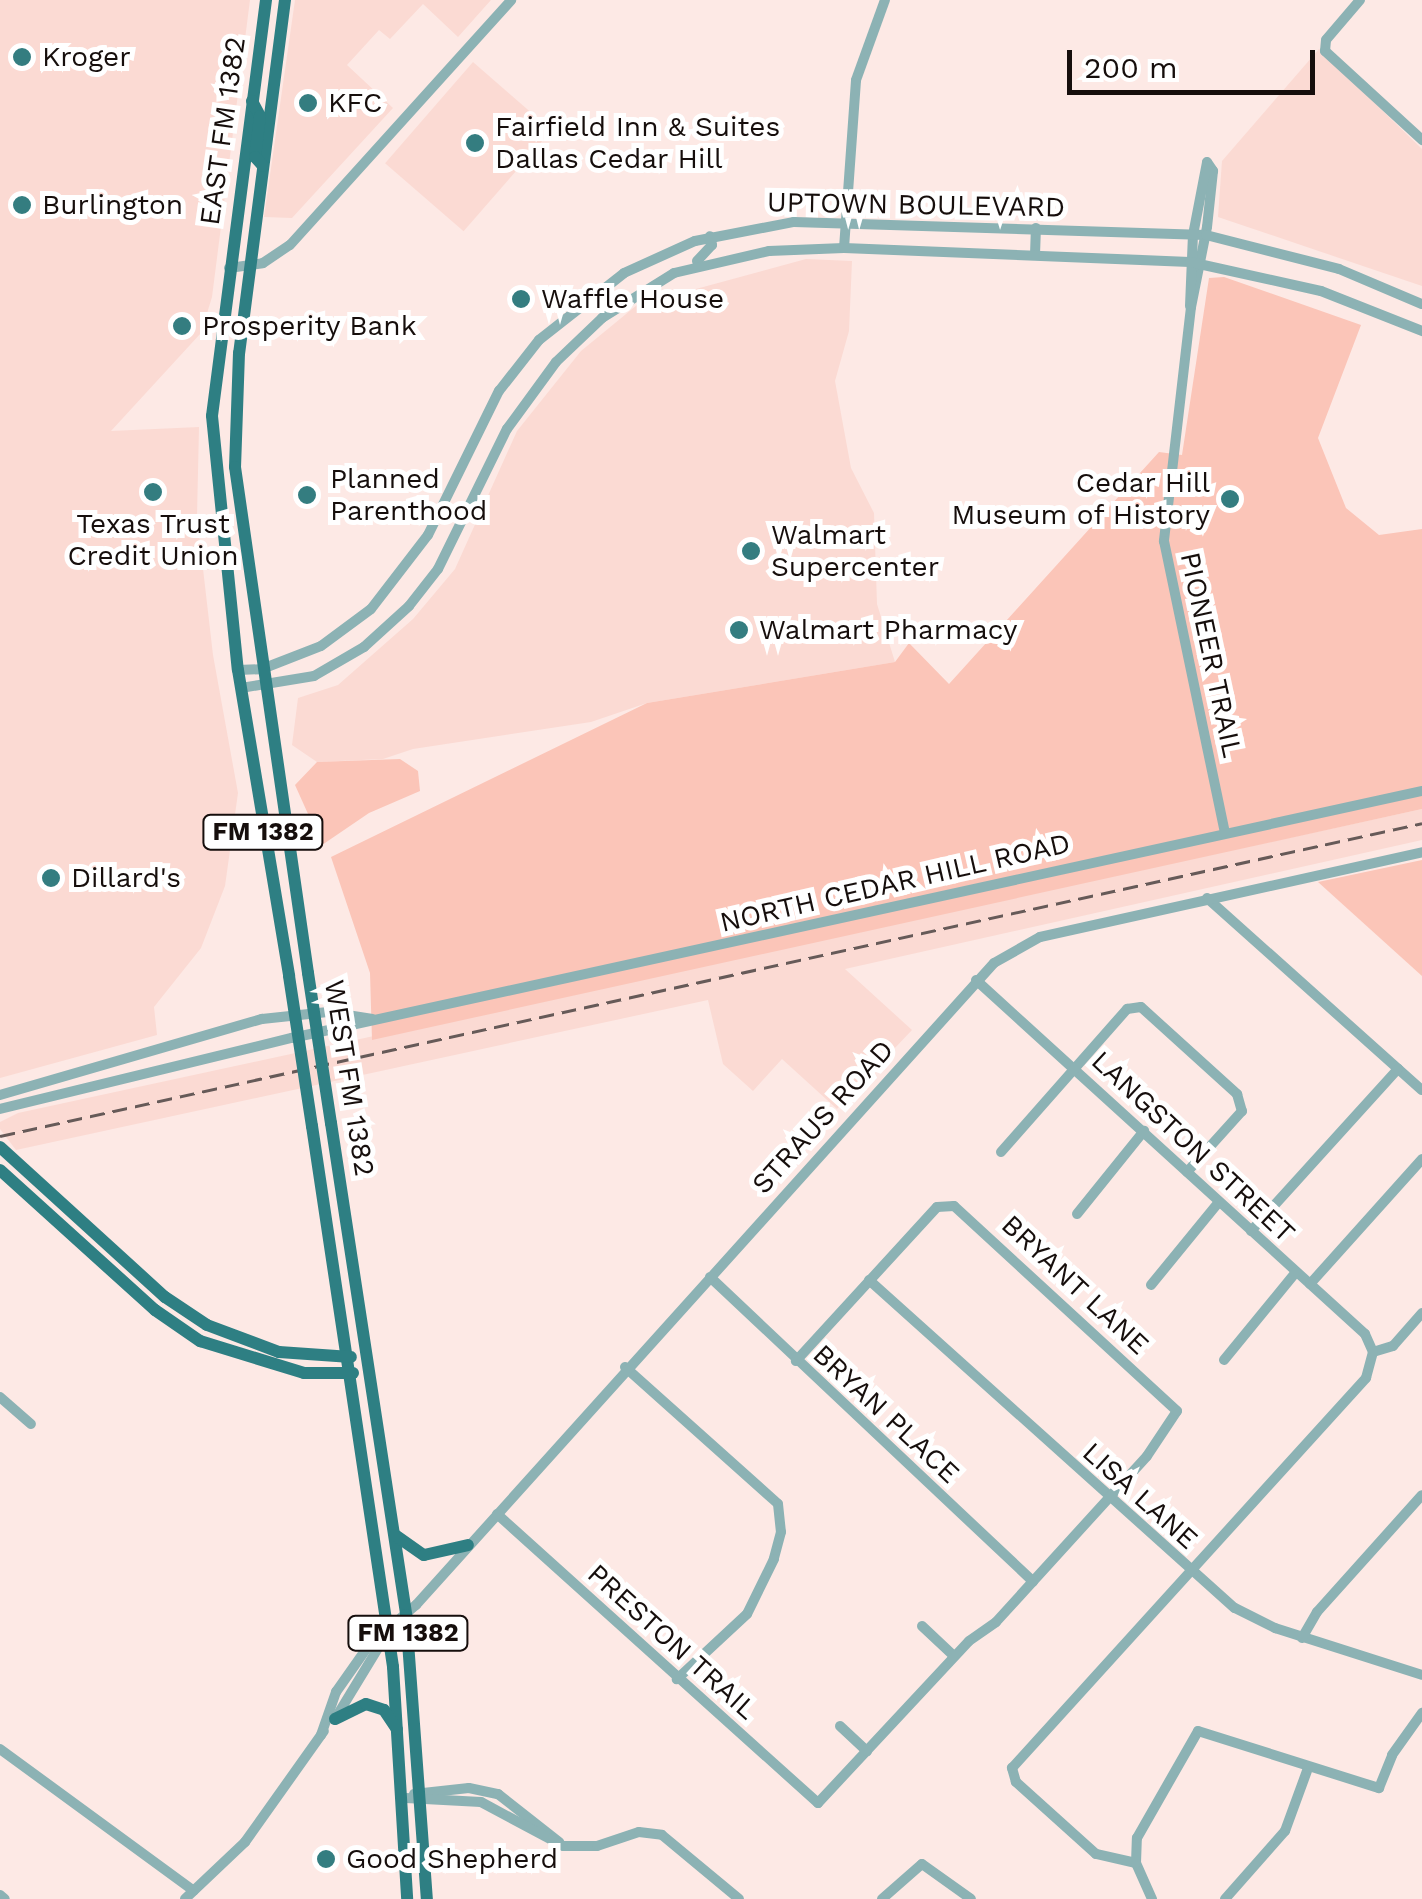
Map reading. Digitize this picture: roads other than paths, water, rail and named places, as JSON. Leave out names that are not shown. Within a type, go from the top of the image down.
[{"type":"main road","name":"EAST FM 1382","points":[[229,268],[266,0]]},
{"type":"main road","name":"EAST FM 1382","points":[[250,266],[285,0]]},
{"type":"main road","points":[[256,75],[271,102]]},
{"type":"main road","points":[[252,101],[260,116],[254,158],[263,166]]},
{"type":"main road","name":"WEST FM 1382","points":[[250,266],[237,373],[235,467],[264,686],[406,1615],[424,1797],[427,1899]]},
{"type":"main road","name":"WEST FM 1382","points":[[229,268],[215,360],[213,445],[238,670],[289,976],[388,1632],[406,1798],[407,1899]]},
{"type":"main road","points":[[0,1147],[166,1297],[207,1325],[279,1352],[368,1363]]},
{"type":"main road","points":[[0,1169],[155,1310],[200,1341],[254,1362],[348,1374],[368,1363]]},
{"type":"main road","points":[[394,1533],[424,1555],[468,1545]]},
{"type":"main road","points":[[335,1718],[353,1706],[376,1706],[400,1735]]},
{"type":"street","points":[[229,268],[250,266],[290,245],[511,0]]},
{"type":"street","points":[[844,248],[856,80],[885,0]]},
{"type":"street","points":[[1360,0],[1326,40],[1325,51],[1422,140]]},
{"type":"street","name":"PIONEER TRAIL","points":[[1196,262],[1193,235],[1207,162],[1213,171],[1206,235],[1196,262],[1164,542],[1225,832]]},
{"type":"street","name":"UPTOWN BOULEVARD","points":[[238,670],[262,669],[320,646],[371,609],[428,535],[499,391],[570,313],[659,254],[710,236],[794,222],[1206,235],[1339,269],[1422,304]]},
{"type":"street","points":[[1035,256],[1036,228]]},
{"type":"street","points":[[674,273],[706,256],[710,236]]},
{"type":"street","name":"UPTOWN BOULEVARD","points":[[241,688],[314,676],[340,662],[409,606],[438,569],[507,430],[586,332],[674,273],[769,251],[844,248],[1196,262],[1322,290],[1422,331]]},
{"type":"street","points":[[570,313],[586,332]]},
{"type":"street","name":"NORTH CEDAR HILL ROAD","points":[[0,1109],[378,1020],[1422,791]]},
{"type":"street","points":[[1419,852],[1422,866]]},
{"type":"street","name":"STRAUS ROAD","points":[[388,1632],[976,980],[1014,948],[1040,938],[1207,898],[1419,852]]},
{"type":"street","points":[[1207,898],[1422,1090]]},
{"type":"street","name":"LANGSTON STREET","points":[[976,980],[1365,1334],[1373,1352]]},
{"type":"street","points":[[1001,1152],[1127,1009],[1141,1006],[1238,1094],[1242,1111],[1187,1172]]},
{"type":"street","name":"NORTH CEDAR HILL ROAD","points":[[0,1095],[229,1027],[328,1012],[378,1020]]},
{"type":"street","points":[[229,1027],[236,1052]]},
{"type":"street","points":[[213,1031],[218,1056]]},
{"type":"street","points":[[1251,1231],[1398,1069]]},
{"type":"street","points":[[1077,1214],[1144,1131]]},
{"type":"street","points":[[1310,1284],[1422,1158]]},
{"type":"street","points":[[0,1169],[17,1164]]},
{"type":"street","points":[[1151,1285],[1219,1202]]},
{"type":"street","name":"BRYANT LANE","points":[[869,1280],[936,1207],[954,1206],[966,1216],[1177,1411],[1109,1498]]},
{"type":"street","points":[[1224,1360],[1296,1272]]},
{"type":"street","name":"BRYAN PLACE","points":[[710,1277],[1033,1581]]},
{"type":"street","points":[[796,1361],[869,1280]]},
{"type":"street","name":"LISA LANE","points":[[869,1280],[1235,1608],[1302,1638],[1422,1675]]},
{"type":"street","points":[[1136,1863],[1096,1854],[1016,1782],[1012,1768],[1366,1378],[1373,1352],[1393,1346],[1422,1313]]},
{"type":"street","points":[[626,1366],[778,1504],[781,1532],[774,1560],[746,1614],[677,1679]]},
{"type":"street","points":[[0,1397],[31,1424]]},
{"type":"street","points":[[1302,1638],[1317,1612],[1422,1495]]},
{"type":"street","points":[[840,1726],[866,1751],[1109,1498]]},
{"type":"street","name":"PRESTON TRAIL","points":[[497,1514],[818,1803],[866,1751]]},
{"type":"street","points":[[922,1626],[954,1656]]},
{"type":"street","points":[[0,1749],[189,1895],[245,1842],[335,1718],[388,1632]]},
{"type":"street","points":[[321,1734],[346,1675],[388,1632]]},
{"type":"street","points":[[1152,1899],[1136,1863],[1145,1816],[1183,1766],[1198,1731],[1379,1788],[1392,1755],[1422,1713]]},
{"type":"street","points":[[1225,1899],[1284,1831],[1308,1768]]},
{"type":"street","points":[[406,1798],[481,1802],[564,1846],[597,1846],[638,1832],[662,1836],[739,1899]]},
{"type":"street","points":[[882,1899],[922,1864],[970,1899]]},
{"type":"railway","points":[[0,1136],[1422,823]]},
{"type":"place","name":"Kroger","points":[[22,57]]},
{"type":"place","name":"KFC","points":[[308,103]]},
{"type":"place","name":"Fairfield Inn & Suites Dallas Cedar Hill","points":[[475,143]]},
{"type":"place","name":"Burlington","points":[[22,205]]},
{"type":"place","name":"Waffle House","points":[[521,299]]},
{"type":"place","name":"Prosperity Bank","points":[[182,326]]},
{"type":"place","name":"Texas Trust Credit Union","points":[[153,492]]},
{"type":"place","name":"Planned Parenthood","points":[[307,495]]},
{"type":"place","name":"Cedar Hill Museum of History","points":[[1230,499]]},
{"type":"place","name":"Walmart Supercenter","points":[[751,551]]},
{"type":"place","name":"Walmart Pharmacy","points":[[739,630]]},
{"type":"place","name":"Dillard's","points":[[51,878]]},
{"type":"place","name":"Good Shepherd","points":[[326,1859]]}]
